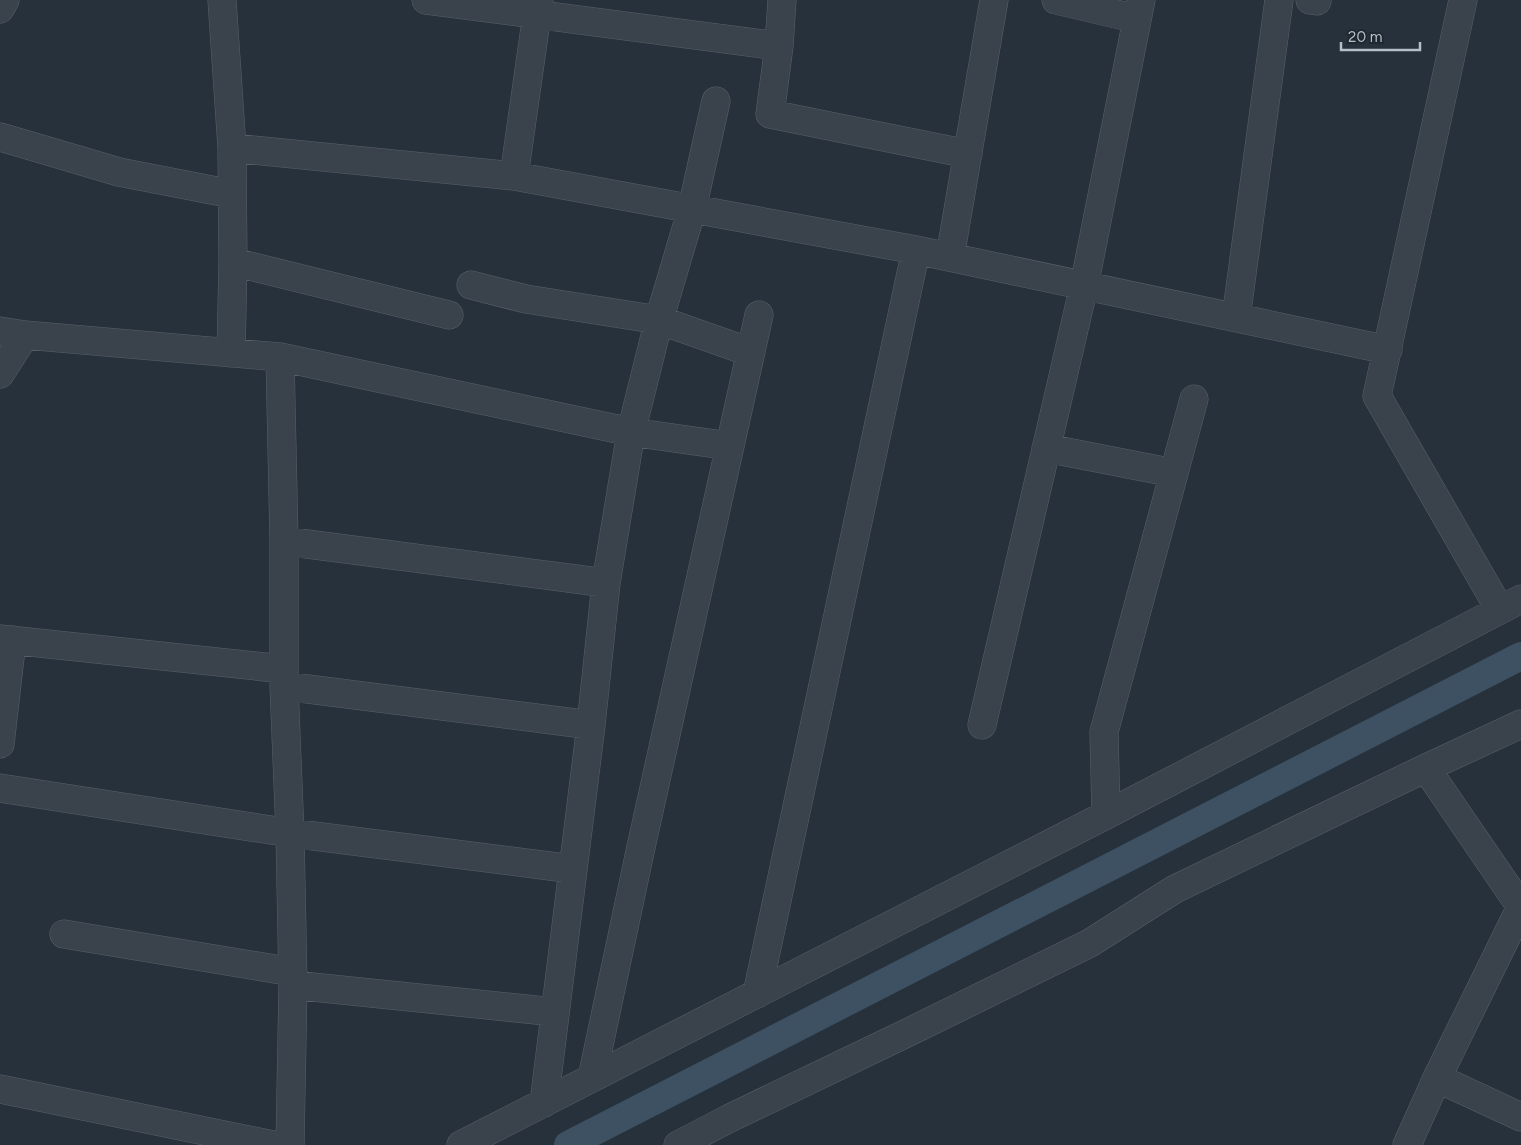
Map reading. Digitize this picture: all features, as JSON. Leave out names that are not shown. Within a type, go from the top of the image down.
[{"type":"street","points":[[0,9],[5,0]]},
{"type":"street","points":[[222,0],[232,148],[234,262],[231,353]]},
{"type":"street","points":[[426,0],[538,7],[779,46]]},
{"type":"street","points":[[782,0],[779,46],[770,114],[968,154]]},
{"type":"street","points":[[950,257],[994,0]]},
{"type":"street","points":[[982,724],[1084,286],[1139,10],[1056,0]]},
{"type":"street","points":[[1236,318],[1279,0]]},
{"type":"street","points":[[1310,0],[1318,0]]},
{"type":"street","points":[[461,1145],[1106,815],[1511,604],[1378,396],[1463,0]]},
{"type":"street","points":[[514,176],[538,7]]},
{"type":"street","points":[[544,1103],[606,583],[631,432],[659,320],[692,209],[716,101]]},
{"type":"street","points":[[0,137],[119,172],[232,194]]},
{"type":"street","points":[[232,148],[514,176],[916,250],[1388,350]]},
{"type":"street","points":[[756,994],[916,250]]},
{"type":"street","points":[[234,262],[449,315]]},
{"type":"street","points":[[471,285],[526,300],[659,320],[750,352]]},
{"type":"street","points":[[592,1078],[759,314]]},
{"type":"street","points":[[0,374],[12,333],[231,353],[280,358],[631,432],[730,446]]},
{"type":"street","points":[[280,358],[284,541],[284,677],[293,978],[290,1145]]},
{"type":"street","points":[[1106,815],[1104,732],[1194,399]]},
{"type":"street","points":[[1046,448],[1174,473]]},
{"type":"street","points":[[284,541],[606,583]]},
{"type":"street","points":[[0,744],[6,640],[284,677],[590,725]]},
{"type":"street","points":[[678,1145],[1090,943],[1175,889],[1521,724]]},
{"type":"street","points":[[1407,1145],[1437,1078],[1521,907],[1426,768]]},
{"type":"street","points":[[0,788],[290,833],[572,869]]},
{"type":"street","points":[[64,934],[293,978],[555,1012]]},
{"type":"street","points":[[1437,1078],[1521,1117]]},
{"type":"street","points":[[0,1089],[273,1145]]},
{"type":"waterway","points":[[568,1145],[1521,656]]}]
